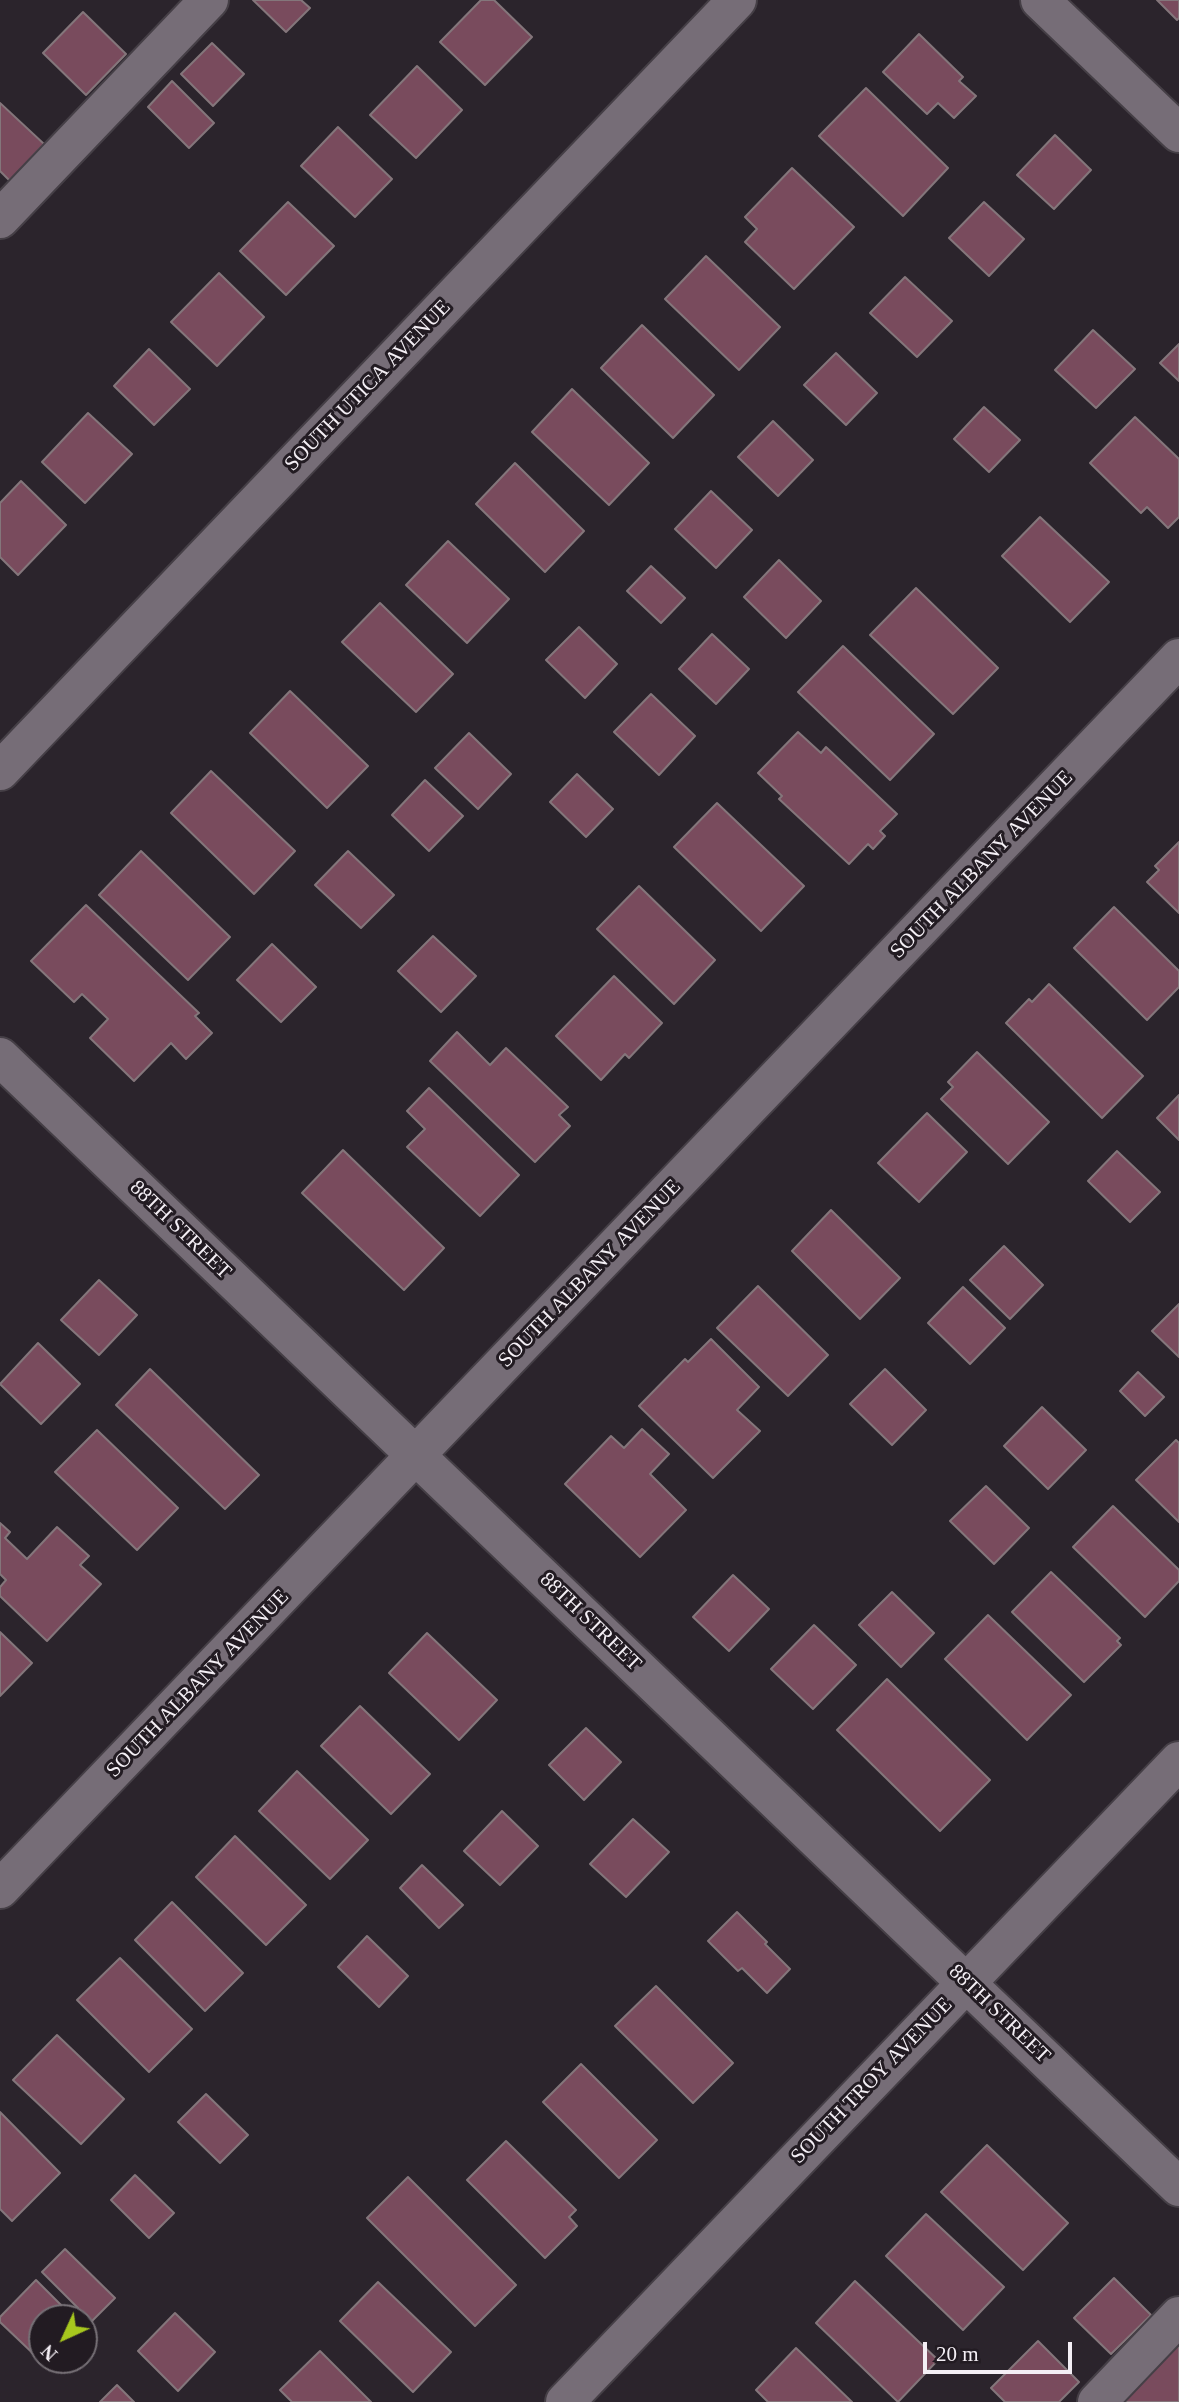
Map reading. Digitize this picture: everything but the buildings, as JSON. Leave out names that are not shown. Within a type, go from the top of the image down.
[{"type":"street","points":[[0,219],[209,0]]},
{"type":"street","name":"SOUTH UTICA AVENUE","points":[[0,771],[737,0]]},
{"type":"street","points":[[1040,0],[1179,133]]},
{"type":"street","name":"SOUTH ALBANY AVENUE","points":[[0,1889],[1179,658]]},
{"type":"street","name":"88TH STREET","points":[[0,1057],[1179,2187]]},
{"type":"street","name":"SOUTH TROY AVENUE","points":[[565,2402],[1179,1761]]},
{"type":"street","points":[[1097,2402],[1179,2316]]}]
